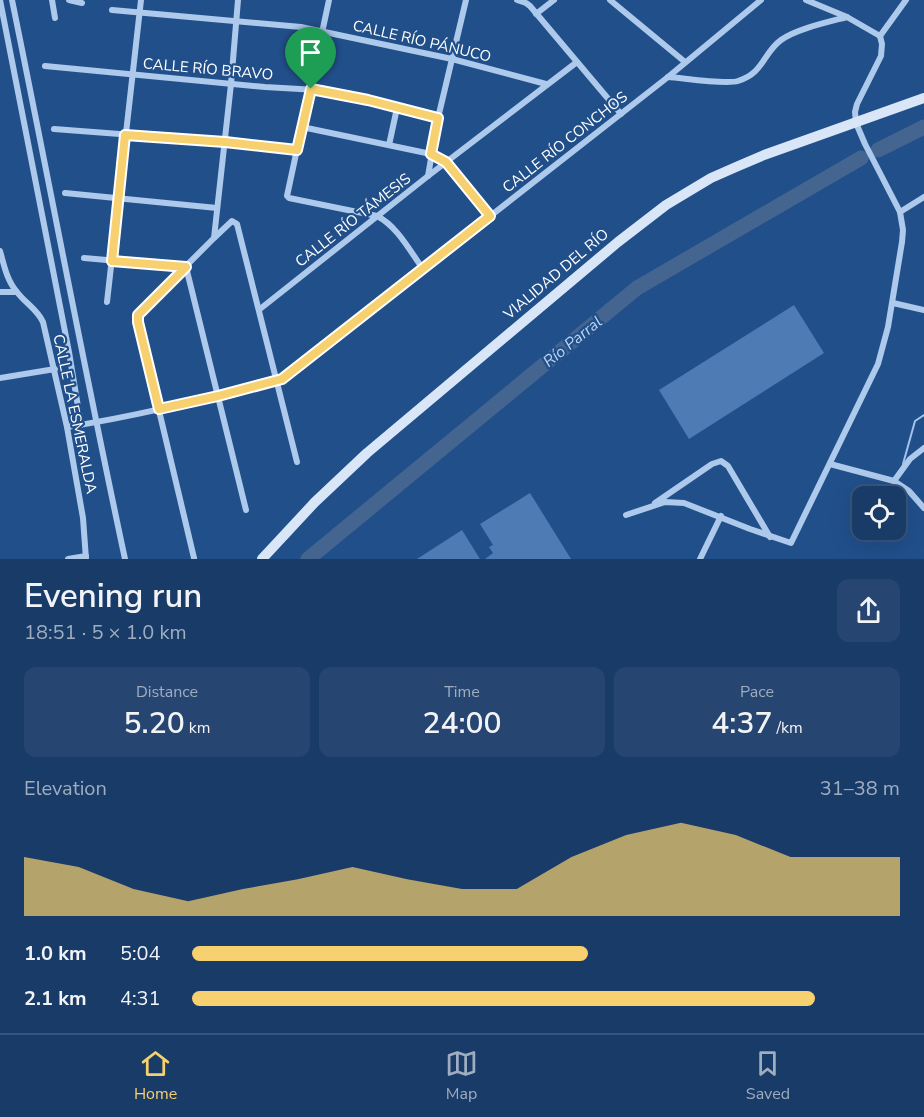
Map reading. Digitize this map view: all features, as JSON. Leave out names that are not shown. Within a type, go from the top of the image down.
[{"type":"main road","name":"VIALIDAD DEL RÍO","points":[[262,559],[308,508],[367,453],[641,223],[711,178],[764,155],[924,98]]},
{"type":"street","points":[[0,0],[61,307],[81,425]]},
{"type":"street","points":[[12,0],[125,559]]},
{"type":"street","points":[[52,0],[55,18]]},
{"type":"street","points":[[69,0],[82,3]]},
{"type":"street","points":[[107,302],[141,0]]},
{"type":"street","points":[[214,238],[238,0]]},
{"type":"street","points":[[329,0],[287,196],[377,216],[396,232],[423,269]]},
{"type":"street","points":[[428,176],[438,118],[466,0]]},
{"type":"street","points":[[518,0],[526,3],[537,14],[621,114]]},
{"type":"street","points":[[537,14],[554,0]]},
{"type":"street","points":[[610,0],[685,62]]},
{"type":"street","name":"CALLE RÍO CONCHOS","points":[[67,427],[129,416],[278,381],[668,77],[761,0]]},
{"type":"street","points":[[626,516],[665,502],[684,503],[791,543],[878,364],[893,303],[903,230],[900,212],[856,123],[855,112],[881,56],[882,44],[880,36],[864,26],[806,0]]},
{"type":"street","points":[[880,36],[906,0]]},
{"type":"street","name":"CALLE RÍO PÁNUCO","points":[[112,10],[282,24],[452,59],[546,84]]},
{"type":"street","points":[[668,77],[739,81],[756,71],[773,46],[787,35],[847,17]]},
{"type":"street","name":"CALLE RÍO TÁMESIS","points":[[260,309],[577,62]]},
{"type":"street","name":"CALLE RÍO BRAVO","points":[[45,66],[231,84],[311,89],[438,118]]},
{"type":"street","points":[[389,145],[397,108]]},
{"type":"street","points":[[302,127],[431,154],[446,162],[490,216]]},
{"type":"street","points":[[54,129],[297,150]]},
{"type":"street","points":[[65,193],[217,207]]},
{"type":"street","points":[[900,212],[924,197]]},
{"type":"street","points":[[194,558],[138,315],[230,222],[237,224],[297,462]]},
{"type":"street","name":"CALLE LA ESMERALDA","points":[[0,251],[5,270],[16,292],[40,315],[43,322],[67,427],[83,518],[86,557]]},
{"type":"street","points":[[84,258],[186,267]]},
{"type":"street","points":[[186,267],[246,510]]},
{"type":"street","points":[[0,292],[16,292]]},
{"type":"street","points":[[893,303],[924,310]]},
{"type":"street","points":[[0,378],[55,369]]},
{"type":"street","points":[[894,481],[910,459],[924,448]]},
{"type":"street","points":[[650,507],[712,464],[721,461],[728,466],[770,537]]},
{"type":"street","points":[[830,464],[894,481],[909,491],[924,508]]},
{"type":"street","points":[[700,559],[721,516]]},
{"type":"street","points":[[68,559],[86,557]]},
{"type":"building","points":[[794,305],[824,353],[689,439],[659,390]]},
{"type":"building","points":[[530,493],[571,559],[485,559],[493,553],[489,547],[493,545],[480,524]]},
{"type":"building","points":[[462,530],[480,559],[417,559]]},
{"type":"waterway","name":"Río Parral","points":[[878,150],[924,127]]},
{"type":"waterway","name":"Río Parral","points":[[308,559],[637,288],[861,158]]},
{"type":"waterway","points":[[903,464],[915,421],[924,415]]},
{"type":"route","points":[[311,89],[368,100],[438,118],[431,154],[446,162],[490,216],[282,379],[159,409],[138,315],[186,267],[112,261],[125,135],[297,150],[311,89]]}]
